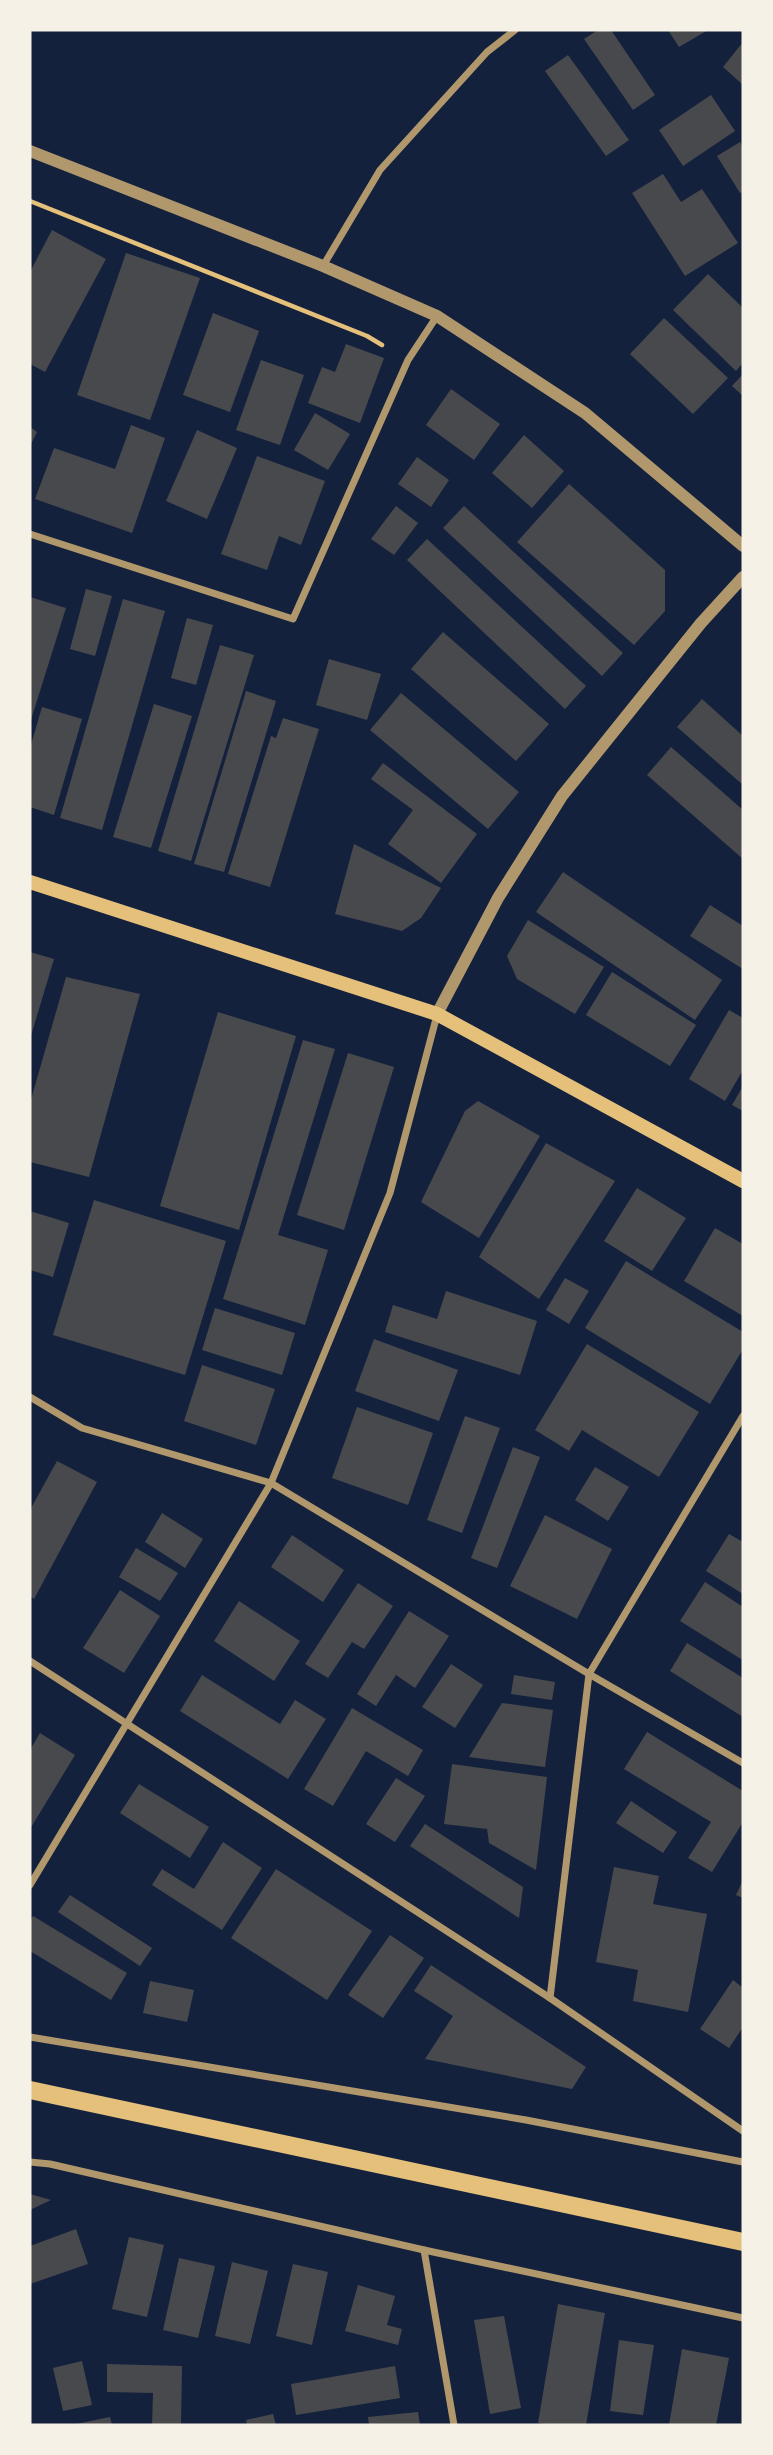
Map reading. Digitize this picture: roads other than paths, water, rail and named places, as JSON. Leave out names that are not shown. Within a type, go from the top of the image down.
[{"type":"main road","points":[[30,882],[437,1014],[743,1181]]},
{"type":"main road","points":[[30,2090],[743,2242]]},
{"type":"street","points":[[323,266],[380,170],[486,52],[515,30]]},
{"type":"street","points":[[30,151],[323,266],[437,316],[585,413],[743,546]]},
{"type":"street","points":[[30,534],[293,619],[408,360],[437,316]]},
{"type":"street","points":[[30,1885],[271,1483],[390,1193],[437,1014],[498,898],[562,796],[701,623],[743,577]]},
{"type":"street","points":[[30,1397],[82,1428],[271,1483],[743,1763]]},
{"type":"street","points":[[550,1998],[589,1674],[743,1416]]},
{"type":"street","points":[[30,1661],[550,1998],[743,2131]]},
{"type":"street","points":[[30,2037],[526,2120],[743,2162]]},
{"type":"street","points":[[30,2162],[50,2164],[424,2250],[743,2318]]},
{"type":"street","points":[[424,2250],[453,2425]]}]
